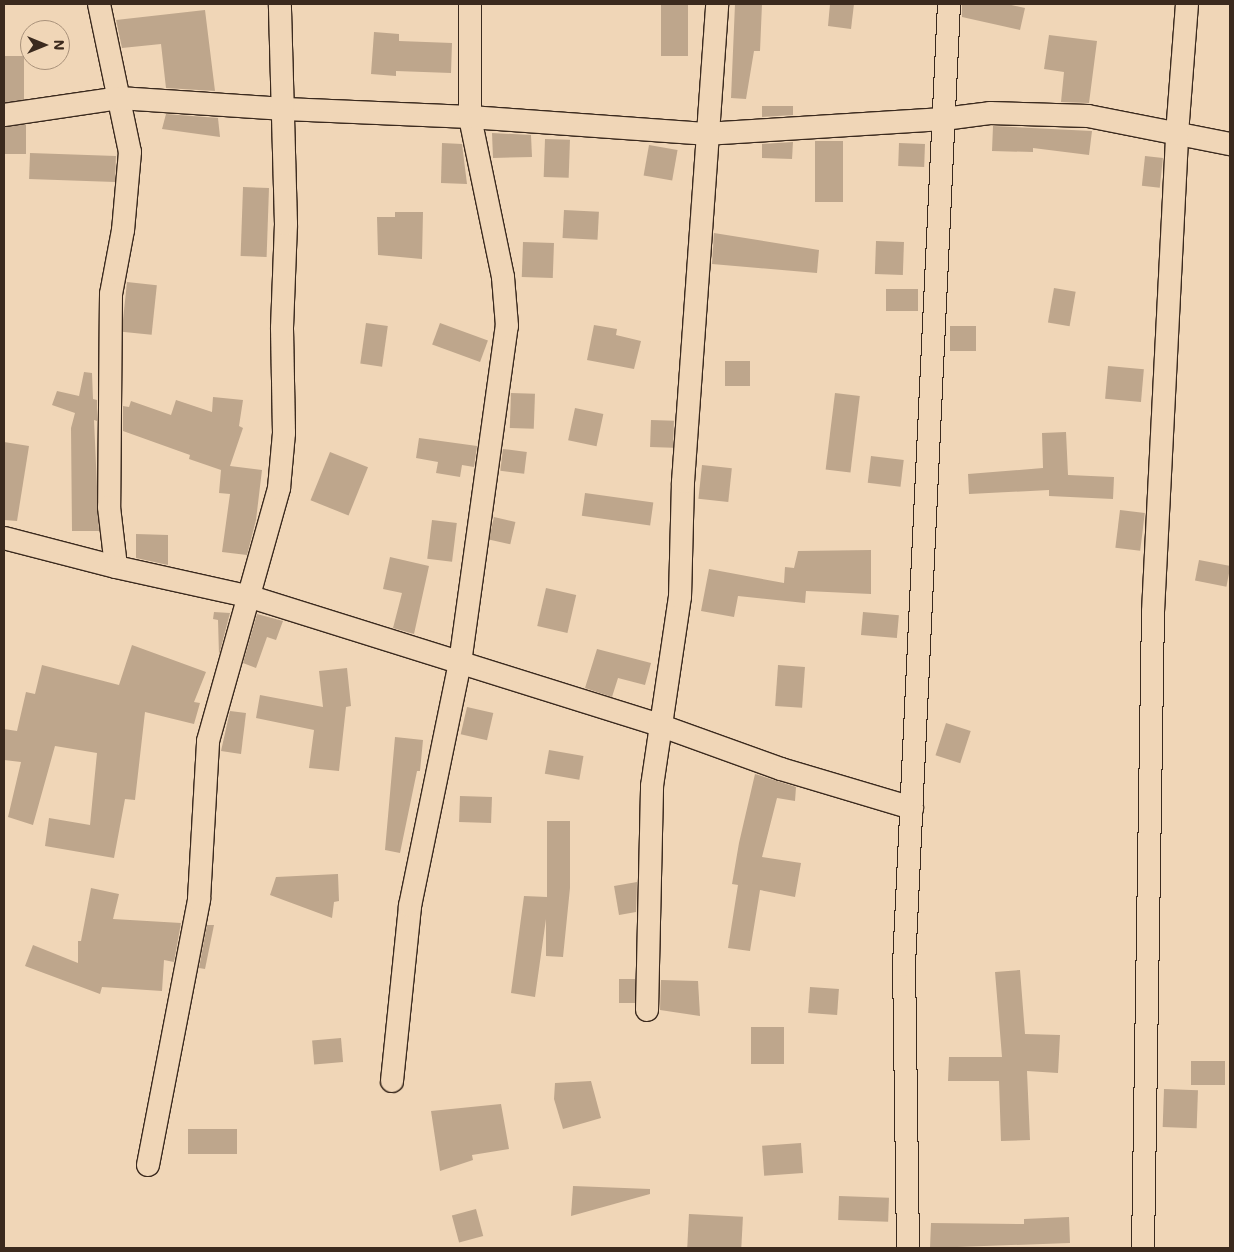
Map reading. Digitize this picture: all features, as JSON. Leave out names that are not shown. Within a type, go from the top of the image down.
[{"type":"street","points":[[99,4],[130,152],[123,230],[111,294],[109,507],[116,567]]},
{"type":"street","points":[[148,1165],[199,899],[208,741],[251,596],[279,488],[284,433],[282,328],[286,224],[285,109],[280,4]]},
{"type":"street","points":[[392,1081],[410,906],[460,662],[507,326],[502,277],[470,117],[470,4]]},
{"type":"street","points":[[647,1010],[652,786],[659,725],[680,597],[683,482],[705,134],[716,4]]},
{"type":"street","points":[[908,1248],[904,965],[949,4]]},
{"type":"street","points":[[1143,1248],[1153,612],[1177,134],[1187,4]]},
{"type":"street","points":[[4,115],[119,98],[285,109],[470,117],[705,134],[944,119],[990,113],[1088,116],[1230,144]]},
{"type":"street","points":[[4,538],[116,567],[251,596],[659,725],[781,769],[912,808]]},
{"type":"building","points":[[661,4],[688,4],[688,56],[661,56]]},
{"type":"building","points":[[735,4],[762,4],[760,51],[754,51],[746,99],[731,98]]},
{"type":"building","points":[[830,4],[854,4],[851,29],[828,26]]},
{"type":"building","points":[[962,4],[1007,4],[1025,8],[1020,30],[962,17]]},
{"type":"building","points":[[205,10],[215,91],[166,88],[161,44],[122,48],[116,20]]},
{"type":"building","points":[[374,32],[399,34],[399,41],[452,43],[451,73],[396,71],[396,76],[371,74]]},
{"type":"building","points":[[1049,35],[1097,41],[1089,103],[1061,102],[1064,72],[1044,69]]},
{"type":"building","points":[[4,56],[20,56],[20,70],[24,70],[24,102],[4,102]]},
{"type":"building","points":[[762,106],[793,106],[793,115],[762,117]]},
{"type":"building","points":[[166,114],[218,118],[220,137],[162,129]]},
{"type":"building","points":[[4,125],[26,125],[26,154],[4,154]]},
{"type":"building","points":[[993,126],[1092,131],[1089,155],[1033,148],[1033,152],[992,151]]},
{"type":"building","points":[[492,133],[531,135],[532,157],[493,158]]},
{"type":"building","points":[[545,139],[570,140],[569,178],[544,177]]},
{"type":"building","points":[[815,141],[843,141],[843,202],[815,202]]},
{"type":"building","points":[[793,142],[792,159],[762,158],[762,144]]},
{"type":"building","points":[[442,143],[462,144],[467,184],[441,183]]},
{"type":"building","points":[[899,143],[925,144],[924,167],[898,166]]},
{"type":"building","points":[[649,145],[678,150],[672,181],[644,176]]},
{"type":"building","points":[[30,153],[116,156],[115,182],[29,179]]},
{"type":"building","points":[[1145,156],[1163,158],[1160,188],[1142,186]]},
{"type":"building","points":[[243,187],[269,188],[267,257],[241,256]]},
{"type":"building","points":[[564,210],[599,212],[597,240],[563,238]]},
{"type":"building","points":[[395,212],[423,212],[422,259],[378,255],[377,217],[395,217]]},
{"type":"building","points":[[714,233],[819,250],[817,273],[712,264]]},
{"type":"building","points":[[876,241],[904,242],[903,275],[875,274]]},
{"type":"building","points":[[523,242],[554,243],[553,278],[522,277]]},
{"type":"building","points":[[127,282],[157,285],[152,335],[122,332]]},
{"type":"building","points":[[1054,288],[1076,292],[1070,326],[1048,322]]},
{"type":"building","points":[[886,289],[918,289],[918,311],[886,311]]},
{"type":"building","points":[[366,323],[388,326],[382,367],[360,364]]},
{"type":"building","points":[[440,323],[488,340],[480,362],[432,345]]},
{"type":"building","points":[[594,325],[617,329],[616,335],[641,341],[634,369],[587,360]]},
{"type":"building","points":[[950,326],[976,326],[976,351],[950,351]]},
{"type":"building","points":[[725,361],[750,361],[750,386],[725,386]]},
{"type":"building","points":[[1108,366],[1144,369],[1141,402],[1105,399]]},
{"type":"building","points":[[84,372],[92,373],[93,399],[97,400],[97,421],[94,420],[99,531],[72,531],[71,428],[75,413],[52,405],[57,391],[79,396]]},
{"type":"building","points":[[511,393],[535,394],[534,429],[510,428]]},
{"type":"building","points":[[835,393],[860,396],[850,472],[826,469]]},
{"type":"building","points":[[213,397],[243,400],[239,426],[243,428],[230,466],[262,470],[256,520],[247,555],[222,552],[230,494],[219,493],[221,470],[189,459],[190,455],[123,431],[123,406],[129,407],[131,401],[171,415],[176,400],[212,412]]},
{"type":"building","points":[[575,408],[603,414],[597,446],[568,440]]},
{"type":"building","points":[[651,420],[674,421],[673,448],[650,447]]},
{"type":"building","points":[[1066,432],[1068,475],[1114,477],[1113,499],[1049,496],[1049,490],[969,494],[968,474],[1043,468],[1042,433]]},
{"type":"building","points":[[419,438],[477,446],[474,467],[462,465],[460,477],[436,473],[438,462],[416,458]]},
{"type":"building","points":[[4,442],[29,446],[17,521],[4,520]]},
{"type":"building","points":[[503,449],[527,452],[524,474],[500,471]]},
{"type":"building","points":[[330,452],[368,467],[349,516],[311,500]]},
{"type":"building","points":[[871,456],[904,460],[900,487],[868,483]]},
{"type":"building","points":[[702,465],[732,468],[728,502],[698,499]]},
{"type":"building","points":[[585,493],[653,503],[650,525],[582,516]]},
{"type":"building","points":[[1120,510],[1145,513],[1140,551],[1115,548]]},
{"type":"building","points":[[494,517],[515,522],[510,544],[489,539]]},
{"type":"building","points":[[432,520],[457,523],[452,562],[427,559]]},
{"type":"building","points":[[136,534],[168,535],[168,565],[136,558]]},
{"type":"building","points":[[871,550],[871,594],[806,591],[805,603],[738,596],[734,617],[701,611],[709,569],[784,583],[785,567],[794,568],[798,551]]},
{"type":"building","points":[[390,557],[429,566],[414,634],[393,628],[402,593],[383,589]]},
{"type":"building","points":[[1199,560],[1230,566],[1226,587],[1195,581]]},
{"type":"building","points":[[546,588],[576,595],[567,633],[537,626]]},
{"type":"building","points":[[214,612],[230,613],[219,655],[218,620],[213,619]]},
{"type":"building","points":[[863,612],[899,615],[897,638],[861,635]]},
{"type":"building","points":[[257,614],[283,621],[276,640],[267,637],[256,668],[243,663]]},
{"type":"building","points":[[132,645],[206,672],[194,702],[200,703],[194,724],[145,712],[135,800],[125,799],[114,858],[45,846],[49,818],[90,825],[97,753],[55,746],[33,825],[8,817],[21,762],[4,760],[4,729],[17,731],[26,692],[35,694],[42,665],[119,685]]},
{"type":"building","points":[[597,649],[651,663],[645,685],[618,678],[612,697],[585,688]]},
{"type":"building","points":[[778,665],[805,667],[802,708],[775,706]]},
{"type":"building","points":[[347,668],[351,706],[346,707],[339,771],[309,768],[314,730],[256,718],[260,695],[323,707],[319,671]]},
{"type":"building","points":[[467,707],[493,713],[487,740],[461,734]]},
{"type":"building","points":[[230,711],[246,713],[241,754],[221,751]]},
{"type":"building","points":[[946,723],[971,731],[960,763],[935,755]]},
{"type":"building","points":[[395,737],[423,740],[420,771],[417,771],[400,853],[385,850]]},
{"type":"building","points":[[549,750],[583,756],[579,780],[545,774]]},
{"type":"building","points":[[755,774],[796,787],[795,801],[777,798],[762,857],[801,863],[795,897],[760,890],[750,951],[728,948],[738,885],[732,884],[739,843]]},
{"type":"building","points":[[460,796],[492,797],[491,823],[459,822]]},
{"type":"building","points":[[547,821],[570,821],[570,888],[563,957],[546,956],[546,919],[535,997],[511,993],[524,896],[547,897]]},
{"type":"building","points":[[338,874],[339,901],[334,902],[332,918],[270,895],[276,877]]},
{"type":"building","points":[[637,882],[636,912],[619,915],[614,886]]},
{"type":"building","points":[[91,888],[119,894],[113,919],[181,923],[174,962],[164,960],[162,991],[102,987],[100,994],[25,966],[33,945],[78,963],[78,941],[81,941]]},
{"type":"building","points":[[207,925],[214,925],[205,969],[199,968]]},
{"type":"building","points":[[1020,970],[1025,1034],[1060,1035],[1058,1073],[1027,1071],[1030,1140],[1001,1141],[999,1081],[948,1081],[949,1057],[1002,1057],[995,972]]},
{"type":"building","points":[[619,979],[635,979],[635,1003],[619,1003]]},
{"type":"building","points":[[661,980],[698,981],[700,1016],[660,1010]]},
{"type":"building","points":[[810,987],[839,989],[837,1015],[808,1013]]},
{"type":"building","points":[[751,1027],[784,1027],[784,1064],[751,1064]]},
{"type":"building","points":[[341,1038],[343,1062],[314,1064],[312,1041]]},
{"type":"building","points":[[1191,1061],[1225,1061],[1225,1085],[1191,1085]]},
{"type":"building","points":[[591,1081],[601,1118],[563,1129],[554,1099],[555,1083]]},
{"type":"building","points":[[1164,1089],[1198,1090],[1197,1128],[1163,1127]]},
{"type":"building","points":[[501,1104],[509,1149],[472,1155],[473,1160],[440,1171],[431,1111]]},
{"type":"building","points":[[188,1129],[237,1129],[237,1154],[188,1154]]},
{"type":"building","points":[[801,1143],[803,1173],[764,1176],[762,1146]]},
{"type":"building","points":[[573,1186],[650,1189],[650,1194],[571,1216]]},
{"type":"building","points":[[839,1196],[889,1198],[888,1222],[838,1220]]},
{"type":"building","points":[[476,1209],[483,1236],[459,1243],[452,1215]]},
{"type":"building","points":[[689,1214],[743,1217],[741,1248],[687,1248]]},
{"type":"building","points":[[1069,1217],[1070,1243],[930,1248],[931,1223],[1024,1224],[1024,1219]]}]
